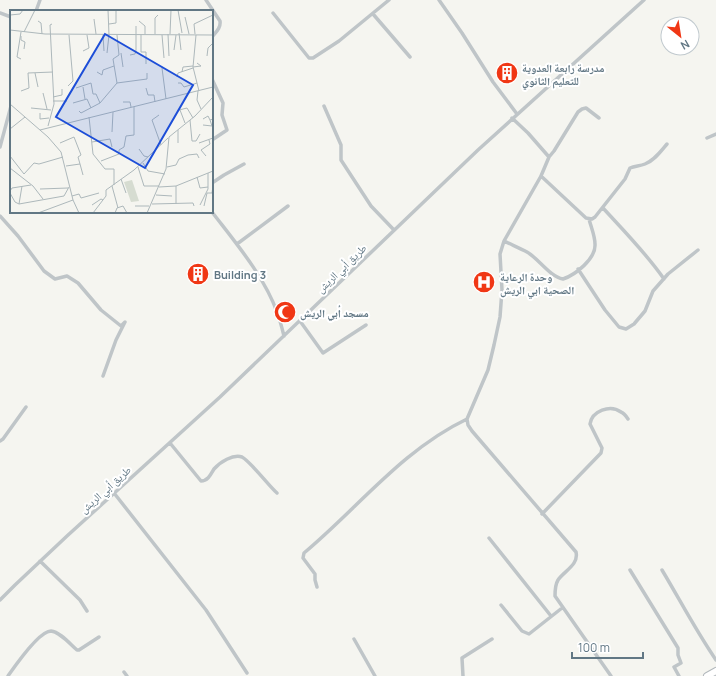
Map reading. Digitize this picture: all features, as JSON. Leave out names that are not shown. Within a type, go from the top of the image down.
[{"type":"main road","points":[[707,676],[716,671]]},
{"type":"street","points":[[36,10],[40,0]]},
{"type":"street","points":[[206,0],[213,10]]},
{"type":"street","points":[[273,13],[309,58],[313,58],[339,41],[389,0]]},
{"type":"street","points":[[439,0],[517,114]]},
{"type":"street","name":"طريق أبي الريش","points":[[0,600],[40,561],[220,397],[512,118],[644,0]]},
{"type":"street","points":[[213,10],[220,21],[218,30],[213,36]]},
{"type":"street","points":[[0,13],[10,17]]},
{"type":"street","points":[[373,14],[410,57]]},
{"type":"street","points":[[213,81],[223,103],[222,115],[228,130],[213,139]]},
{"type":"street","points":[[324,106],[341,145],[341,160],[371,206],[394,230]]},
{"type":"street","points":[[599,118],[586,108],[578,112],[549,157],[504,241],[500,254],[502,290],[500,317],[488,370],[467,419],[468,425],[472,431],[542,514],[573,547],[577,556],[570,568],[557,581],[555,596],[611,676]]},
{"type":"street","points":[[0,147],[10,110]]},
{"type":"street","points":[[512,118],[528,133],[549,157]]},
{"type":"street","points":[[707,138],[716,134]]},
{"type":"street","points":[[589,219],[595,217],[603,208],[625,179],[630,168],[644,165],[667,144]]},
{"type":"street","points":[[213,182],[244,164]]},
{"type":"street","points":[[504,241],[528,252],[562,279],[567,278],[591,257],[596,246],[589,219],[540,176]]},
{"type":"street","points":[[237,244],[288,206]]},
{"type":"street","points":[[603,208],[649,258],[664,279]]},
{"type":"street","points":[[213,213],[237,244],[258,275],[277,312],[284,336]]},
{"type":"street","points":[[0,216],[18,236],[44,270],[55,279],[67,276],[78,283],[100,310],[121,326],[125,322],[116,340],[103,376]]},
{"type":"street","points":[[578,269],[605,310],[619,327],[626,329],[630,327],[645,311],[653,291],[664,279],[698,250]]},
{"type":"street","points":[[300,321],[323,353],[366,325]]},
{"type":"street","points":[[0,441],[26,407]]},
{"type":"street","points":[[542,514],[572,485],[601,453],[602,448],[590,424],[591,419],[598,412],[607,408],[622,412],[628,419]]},
{"type":"street","points":[[317,587],[315,574],[302,558],[304,553],[350,512],[384,478],[419,449],[451,427],[467,419]]},
{"type":"street","points":[[170,443],[201,481],[207,479],[223,462],[238,456],[243,458],[276,494]]},
{"type":"street","points":[[114,493],[206,610],[247,674]]},
{"type":"street","points":[[489,538],[551,616]]},
{"type":"street","points":[[40,561],[80,600],[87,611]]},
{"type":"street","points":[[630,570],[678,648],[678,655],[681,663],[674,667],[679,676]]},
{"type":"street","points":[[662,570],[696,630],[716,660]]},
{"type":"street","points":[[502,605],[522,631],[529,634],[562,608]]},
{"type":"street","points":[[8,676],[22,656],[44,632],[51,631],[57,633],[76,650],[80,650],[99,637]]},
{"type":"street","points":[[354,639],[375,676]]},
{"type":"street","points":[[463,676],[462,658],[492,639]]},
{"type":"street","points":[[124,672],[128,676]]},
{"type":"place","name":"مدرسة رابعة العدوية للتعليم الثانوي","points":[[507,73]]},
{"type":"place","name":"Building 3","points":[[198,274]]},
{"type":"place","name":"وحدة الرعاية الصحية ابي الريش","points":[[484,282]]},
{"type":"place","name":"مسجد أبي الريش","points":[[285,312]]}]
